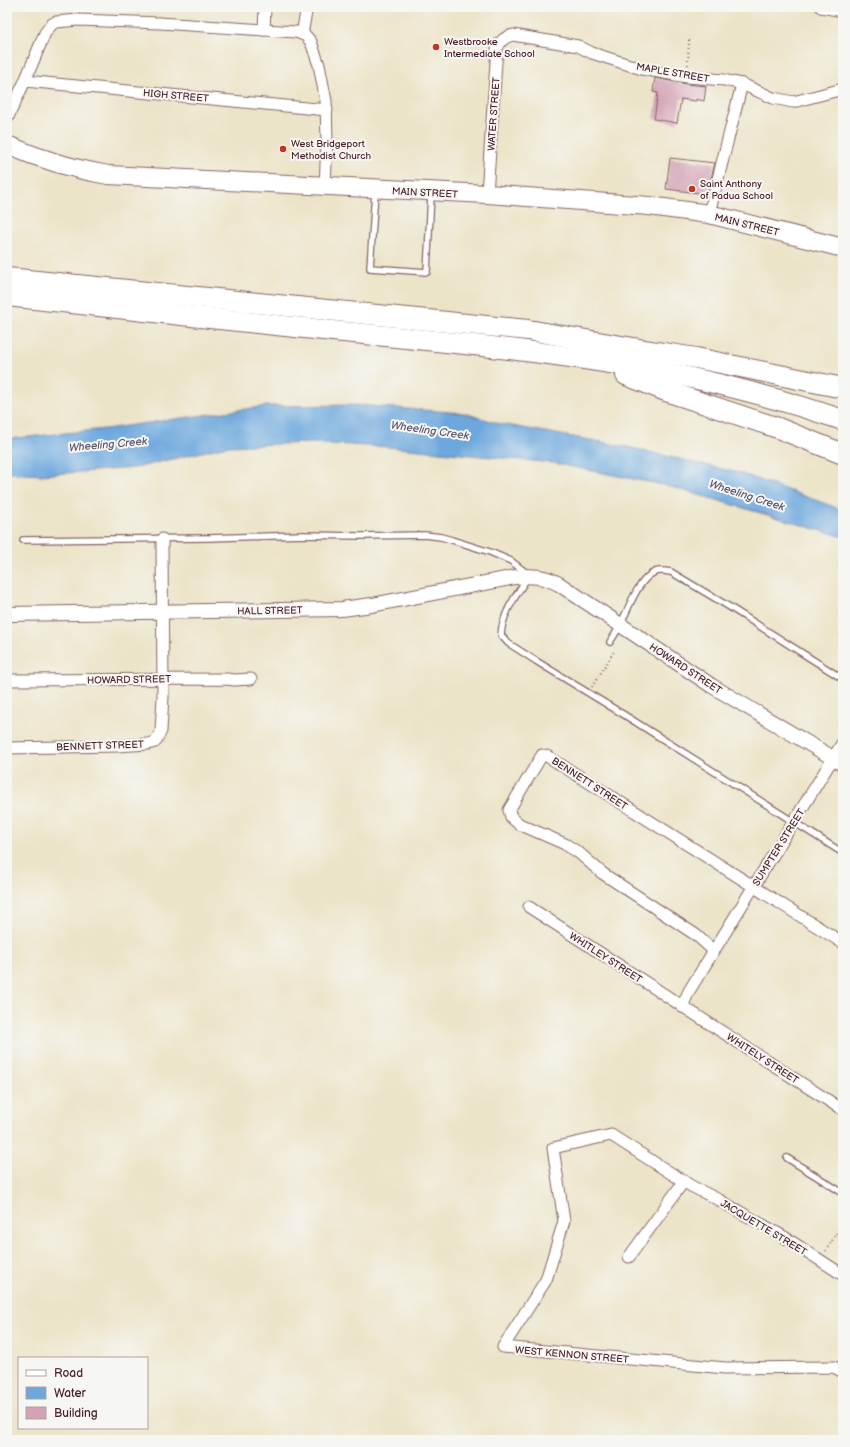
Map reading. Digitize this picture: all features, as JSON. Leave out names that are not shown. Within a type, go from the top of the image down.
[{"type":"highway","points":[[7,278],[528,330],[696,358],[843,388]]},
{"type":"highway","points":[[7,296],[211,319],[428,340],[587,359],[685,377],[734,388],[843,420]]},
{"type":"highway","points":[[696,358],[843,400]]},
{"type":"highway","points":[[587,359],[666,390],[778,428],[843,454]]},
{"type":"main road","name":"MAIN STREET","points":[[7,145],[59,165],[108,175],[487,194],[649,206],[709,214],[843,248]]},
{"type":"street","points":[[264,30],[265,7]]},
{"type":"street","points":[[302,34],[307,7]]},
{"type":"street","points":[[821,7],[843,11]]},
{"type":"street","points":[[7,119],[45,33],[52,24],[62,20],[160,23],[282,31],[302,34],[311,42],[319,65],[327,110],[328,143],[325,186]]},
{"type":"street","name":"MAPLE STREET","points":[[506,36],[513,35],[578,46],[592,53],[642,68],[687,77],[724,80],[742,84],[773,98],[792,102],[843,89]]},
{"type":"street","name":"WATER STREET","points":[[487,194],[497,48],[506,36]]},
{"type":"street","name":"HIGH STREET","points":[[25,81],[327,110]]},
{"type":"street","points":[[709,214],[742,84]]},
{"type":"street","name":"BENNETT STREET","points":[[7,748],[117,746],[148,744],[155,742],[161,731],[163,706],[162,539]]},
{"type":"street","name":"HALL STREET","points":[[7,614],[342,609],[372,605],[529,575]]},
{"type":"street","name":"HOWARD STREET","points":[[529,575],[550,579],[712,686],[838,761]]},
{"type":"street","name":"HOWARD STREET","points":[[7,680],[163,678],[251,679]]},
{"type":"street","name":"SUMPTER STREET","points":[[682,1007],[689,991],[753,886],[794,822],[838,761],[843,742]]},
{"type":"street","name":"BENNETT STREET","points":[[714,951],[696,935],[602,873],[579,853],[565,844],[515,821],[509,810],[542,756],[547,756],[843,943]]},
{"type":"street","name":"WHITLEY STREET","points":[[529,908],[682,1007]]},
{"type":"street","name":"WHITELY STREET","points":[[682,1007],[843,1110]]},
{"type":"street","name":"WEST KENNON STREET","points":[[684,1181],[611,1135],[553,1148],[564,1221],[546,1280],[504,1347],[725,1368],[839,1369]]},
{"type":"street","points":[[630,1258],[684,1181]]},
{"type":"street","name":"JACQUETTE STREET","points":[[684,1181],[786,1238],[843,1274]]},
{"type":"lane","points":[[375,189],[370,268],[426,272],[432,192]]},
{"type":"lane","points":[[23,540],[162,539],[302,535],[430,536],[452,540],[490,552],[511,561],[529,575],[504,618],[502,635],[508,642],[843,853]]},
{"type":"lane","points":[[610,642],[621,625],[632,599],[648,576],[656,571],[671,572],[728,606],[843,679]]},
{"type":"lane","points":[[787,1158],[843,1193]]},
{"type":"path","points":[[688,57],[689,40]]},
{"type":"path","points":[[589,693],[616,646]]},
{"type":"path","points":[[820,1260],[843,1222]]},
{"type":"water","name":"Wheeling Creek","points":[[356,405],[464,413],[501,424],[623,446],[740,473],[843,510],[843,537],[668,486],[553,463],[388,447],[310,443],[227,446],[135,468],[40,475],[7,473],[7,439],[105,429],[267,406]]},
{"type":"building","points":[[655,78],[706,86],[704,101],[696,99],[696,101],[681,99],[677,123],[654,119],[658,93],[653,92]]},
{"type":"building","points":[[670,158],[715,163],[707,194],[666,189]]},
{"type":"place","name":"Westbrooke Intermediate School","points":[[436,47]]},
{"type":"place","name":"West Bridgeport Methodist Church","points":[[283,149]]},
{"type":"place","name":"Saint Anthony of Padua School","points":[[692,189]]}]
